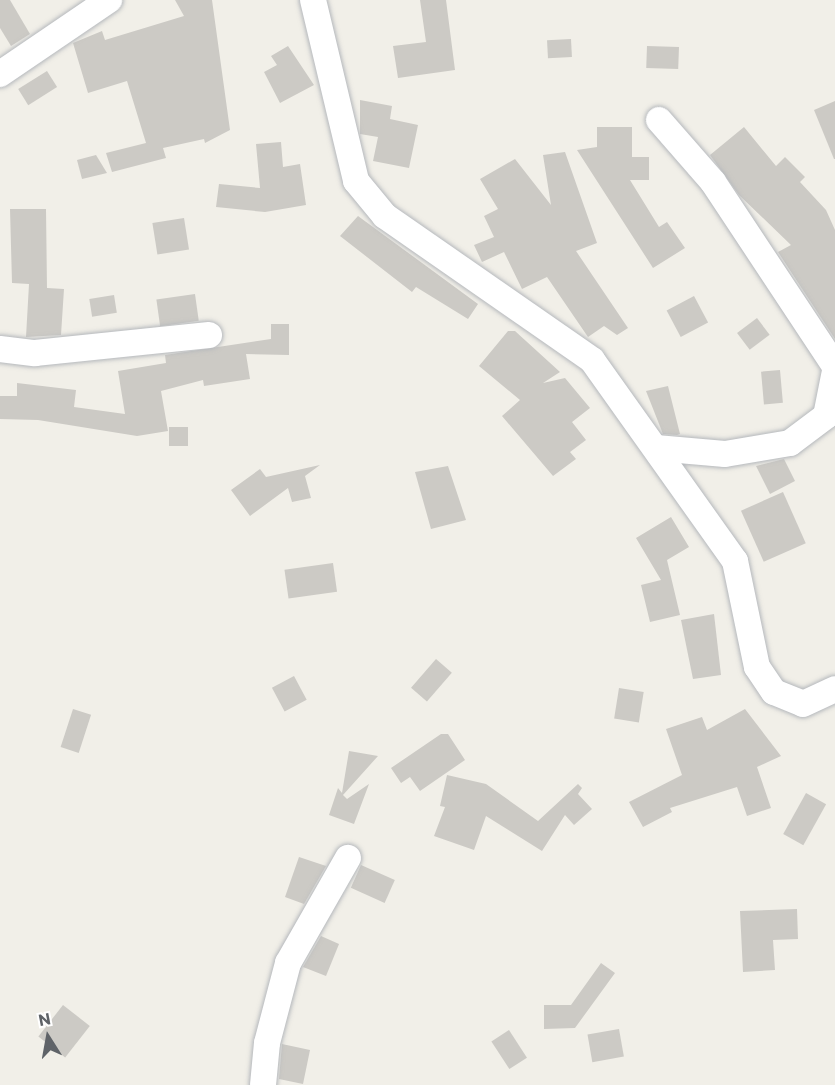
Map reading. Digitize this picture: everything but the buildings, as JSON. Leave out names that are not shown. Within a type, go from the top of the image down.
[{"type":"street","points":[[0,74],[109,0]]},
{"type":"street","points":[[313,0],[356,181],[385,216],[592,360],[735,561],[757,667],[774,692],[803,704],[835,689]]},
{"type":"street","points":[[656,448],[725,454],[790,443],[826,416],[835,369],[713,182],[659,120]]},
{"type":"street","points":[[0,349],[35,353],[209,335]]},
{"type":"street","points":[[263,1085],[267,1043],[288,963],[348,858]]}]
